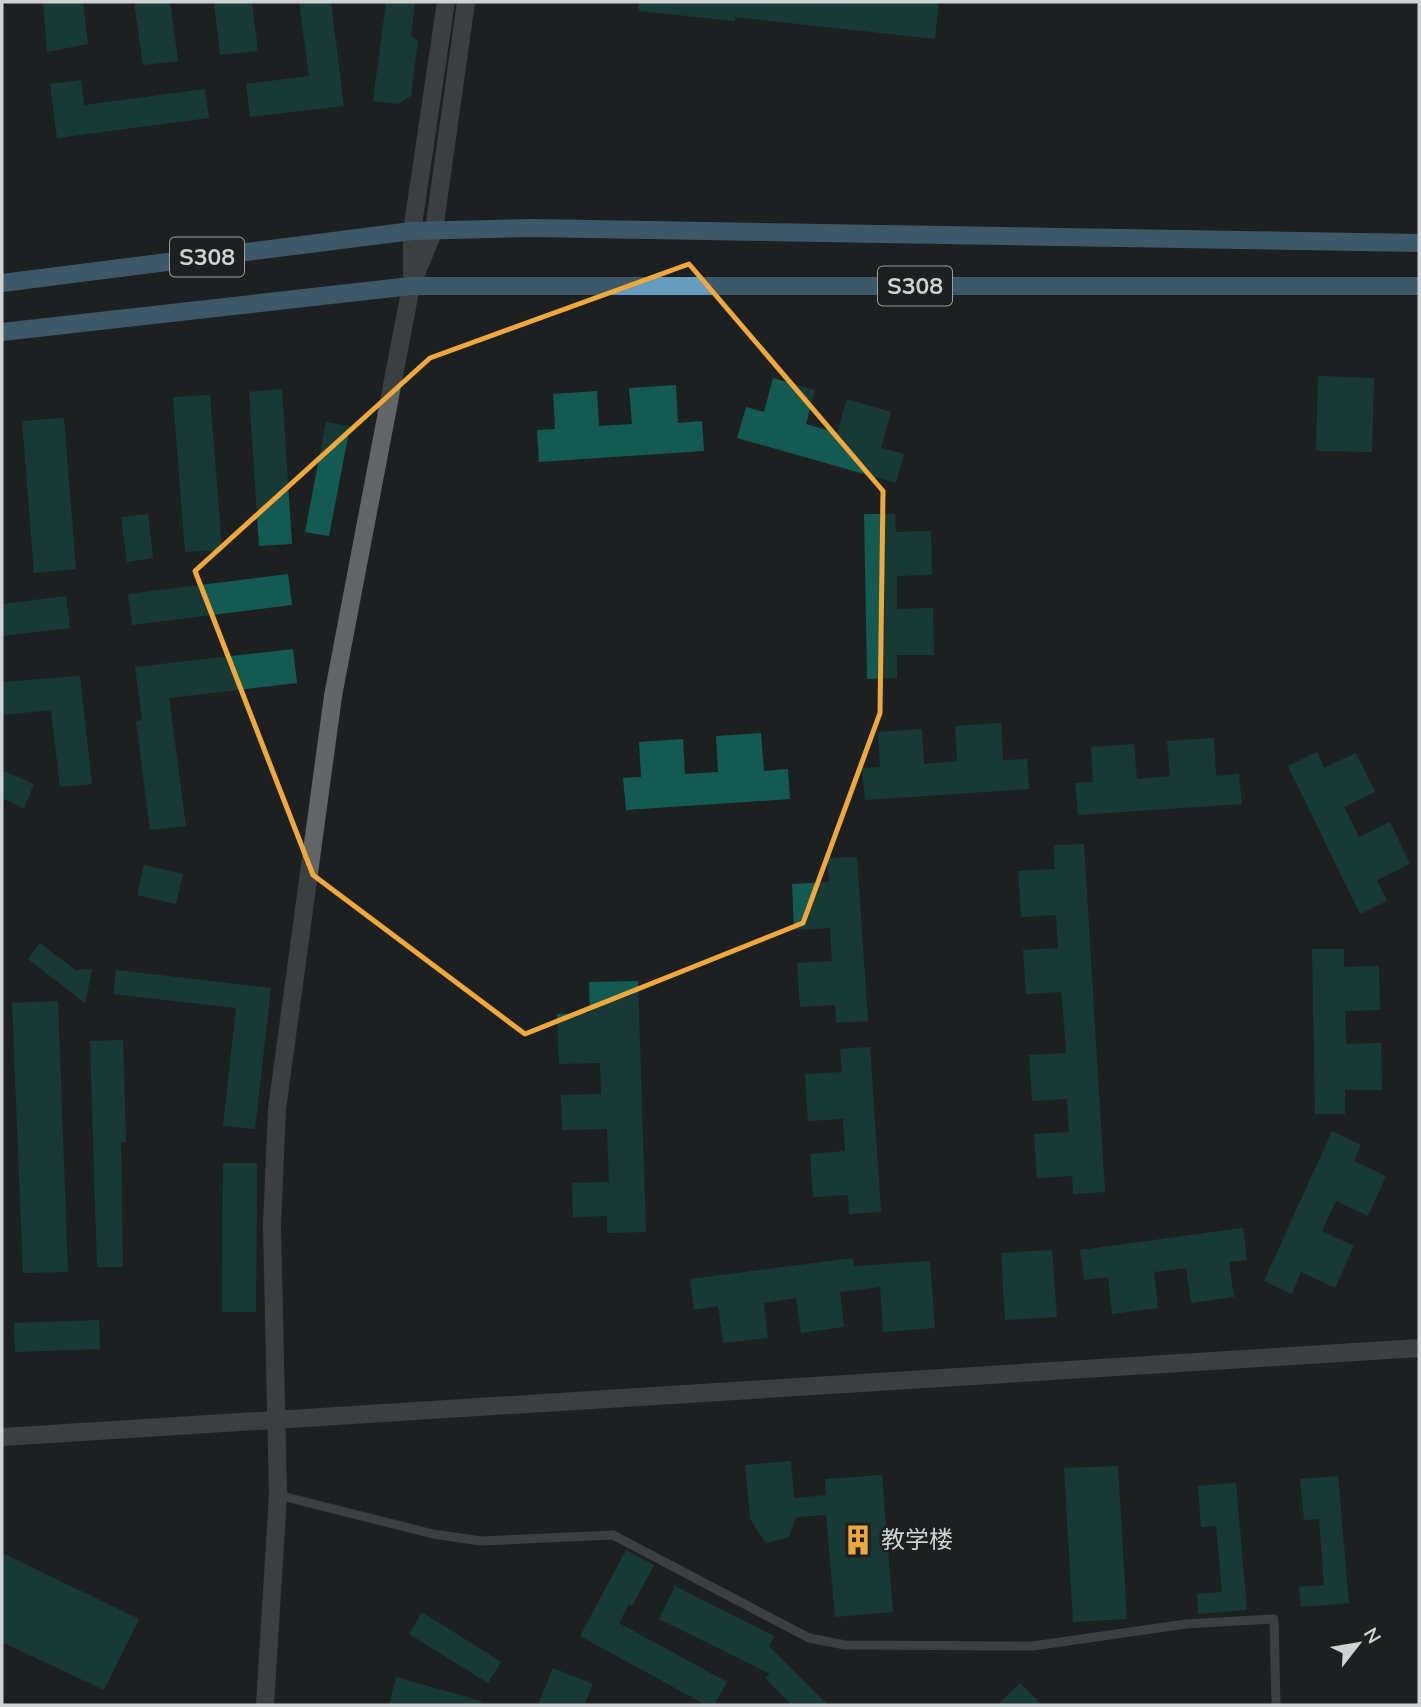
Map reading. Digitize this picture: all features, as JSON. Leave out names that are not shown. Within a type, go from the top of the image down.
[{"type":"main road","name":"S308","points":[[2,283],[412,230],[546,229],[1419,243]]},
{"type":"main road","name":"S308","points":[[2,332],[411,286],[1419,286]]},
{"type":"street","points":[[265,1705],[278,1495],[272,1225],[277,1109],[333,696],[411,286],[412,230],[446,2]]},
{"type":"street","points":[[411,286],[434,230],[466,2]]},
{"type":"street","points":[[2,1437],[1419,1348]]},
{"type":"lane","points":[[278,1495],[433,1534],[481,1541],[613,1535],[809,1638],[845,1645],[1033,1646],[1186,1624],[1274,1619],[1276,1705]]},
{"type":"highlighted area","points":[[689,264],[883,491],[880,713],[803,923],[525,1034],[313,875],[195,571],[430,358]]},
{"type":"building","points":[[43,2],[83,2],[88,44],[47,52]]},
{"type":"building","points":[[134,2],[170,2],[178,61],[143,65]]},
{"type":"building","points":[[214,2],[252,2],[258,51],[220,55]]},
{"type":"building","points":[[299,2],[331,2],[344,106],[250,117],[246,84],[309,76]]},
{"type":"building","points":[[386,2],[415,2],[411,35],[418,41],[411,96],[398,104],[373,101]]},
{"type":"building","points":[[639,2],[939,2],[935,39],[735,17],[735,21],[638,11]]},
{"type":"building","points":[[81,80],[84,105],[205,89],[209,118],[57,138],[50,84]]},
{"type":"building","points":[[1318,376],[1374,378],[1372,452],[1316,451]]},
{"type":"building","points":[[773,378],[815,390],[806,424],[837,433],[847,399],[891,412],[881,448],[904,454],[896,483],[737,438],[746,407],[764,412]]},
{"type":"building","points":[[676,385],[678,423],[702,421],[704,451],[539,462],[537,430],[555,429],[553,394],[597,391],[599,426],[632,424],[629,388]]},
{"type":"building","points":[[282,389],[292,544],[259,546],[249,392]]},
{"type":"building","points":[[210,395],[222,550],[185,552],[173,397]]},
{"type":"building","points":[[64,418],[76,569],[34,573],[22,421]]},
{"type":"building","points":[[326,422],[350,426],[329,536],[305,532]]},
{"type":"building","points":[[148,514],[153,558],[127,562],[121,517]]},
{"type":"building","points":[[864,514],[895,514],[896,532],[931,531],[932,575],[897,576],[897,609],[933,608],[934,655],[897,655],[897,678],[867,679]]},
{"type":"building","points":[[288,574],[292,605],[132,625],[128,594]]},
{"type":"building","points":[[66,596],[70,628],[2,636],[2,604]]},
{"type":"building","points":[[293,649],[297,683],[169,698],[186,826],[150,830],[136,721],[142,720],[135,667]]},
{"type":"building","points":[[80,676],[92,784],[60,787],[51,710],[2,715],[2,682]]},
{"type":"building","points":[[1001,723],[1003,760],[1027,759],[1029,789],[865,800],[862,768],[880,767],[878,732],[922,729],[924,764],[957,761],[955,726]]},
{"type":"building","points":[[761,733],[764,771],[788,769],[790,799],[626,810],[623,778],[641,777],[639,742],[683,739],[685,774],[718,772],[716,736]]},
{"type":"building","points":[[1214,738],[1216,776],[1239,774],[1242,804],[1078,815],[1075,783],[1093,782],[1091,747],[1134,744],[1137,779],[1170,776],[1167,741]]},
{"type":"building","points":[[1317,752],[1324,768],[1356,753],[1375,792],[1344,807],[1359,837],[1390,822],[1410,864],[1377,880],[1387,901],[1360,914],[1288,766]]},
{"type":"building","points":[[2,770],[34,784],[24,808],[2,798]]},
{"type":"building","points":[[1084,844],[1105,1192],[1073,1194],[1072,1176],[1037,1178],[1034,1134],[1069,1132],[1067,1099],[1032,1101],[1029,1055],[1066,1053],[1061,992],[1026,994],[1023,950],[1058,948],[1056,915],[1021,917],[1018,871],[1055,869],[1054,845]]},
{"type":"building","points":[[857,857],[868,1021],[836,1023],[835,1005],[800,1007],[797,963],[832,961],[830,928],[794,930],[792,884],[829,882],[827,858]]},
{"type":"building","points":[[144,865],[183,874],[176,904],[137,895]]},
{"type":"building","points":[[40,943],[75,970],[92,969],[85,1003],[28,959]]},
{"type":"building","points":[[1312,949],[1344,949],[1344,967],[1379,966],[1380,1010],[1345,1011],[1346,1044],[1381,1043],[1382,1090],[1345,1090],[1345,1114],[1315,1114]]},
{"type":"building","points":[[116,970],[271,988],[255,1129],[223,1126],[236,1008],[113,994]]},
{"type":"building","points":[[638,981],[646,1232],[607,1233],[607,1216],[573,1217],[572,1183],[609,1182],[607,1129],[562,1130],[561,1095],[601,1094],[600,1063],[559,1064],[557,1014],[590,1013],[589,982]]},
{"type":"building","points":[[58,1001],[68,1272],[23,1273],[12,1003]]},
{"type":"building","points":[[123,1040],[126,1142],[121,1142],[123,1267],[97,1267],[90,1041]]},
{"type":"building","points":[[870,1047],[881,1212],[849,1214],[848,1195],[813,1197],[810,1154],[845,1151],[843,1119],[808,1121],[805,1074],[842,1072],[840,1049]]},
{"type":"building","points":[[1332,1131],[1361,1145],[1354,1161],[1386,1176],[1368,1216],[1336,1201],[1322,1231],[1354,1246],[1335,1288],[1301,1272],[1292,1294],[1264,1281]]},
{"type":"building","points":[[223,1163],[257,1163],[256,1312],[222,1312]]},
{"type":"building","points":[[1243,1228],[1247,1260],[1229,1262],[1234,1297],[1191,1303],[1186,1268],[1154,1272],[1158,1308],[1112,1314],[1108,1277],[1084,1280],[1080,1250]]},
{"type":"building","points":[[1052,1250],[1057,1317],[1005,1320],[1001,1253]]},
{"type":"building","points":[[853,1258],[854,1266],[930,1261],[935,1328],[883,1332],[880,1287],[840,1292],[844,1327],[801,1333],[796,1298],[764,1303],[768,1338],[723,1343],[718,1306],[694,1310],[690,1279]]},
{"type":"building","points":[[99,1320],[100,1349],[15,1352],[14,1323]]},
{"type":"building","name":"教学楼","points":[[791,1461],[794,1498],[826,1495],[825,1479],[882,1475],[893,1612],[835,1617],[826,1515],[796,1517],[789,1537],[766,1543],[750,1519],[745,1465]]},
{"type":"building","points":[[1118,1466],[1127,1619],[1073,1622],[1064,1468]]},
{"type":"building","points":[[1338,1476],[1349,1603],[1301,1607],[1299,1587],[1324,1585],[1319,1519],[1304,1520],[1300,1479]]},
{"type":"building","points":[[1236,1483],[1247,1610],[1198,1614],[1197,1594],[1222,1592],[1216,1526],[1201,1527],[1198,1486]]},
{"type":"building","points":[[626,1550],[654,1565],[632,1606],[629,1604],[619,1623],[727,1682],[714,1705],[706,1705],[580,1636]]},
{"type":"building","points":[[2,1553],[139,1619],[104,1690],[2,1642]]},
{"type":"building","points":[[675,1586],[774,1636],[769,1646],[828,1705],[792,1705],[765,1678],[770,1674],[659,1619]]},
{"type":"building","points":[[422,1612],[501,1662],[488,1683],[409,1634]]},
{"type":"building","points":[[553,1668],[593,1684],[584,1705],[538,1705]]},
{"type":"building","points":[[396,1677],[481,1701],[480,1705],[389,1705]]},
{"type":"building","points":[[1020,1683],[1042,1705],[997,1705]]},
{"type":"place","name":"教学楼","points":[[858,1540]]}]
